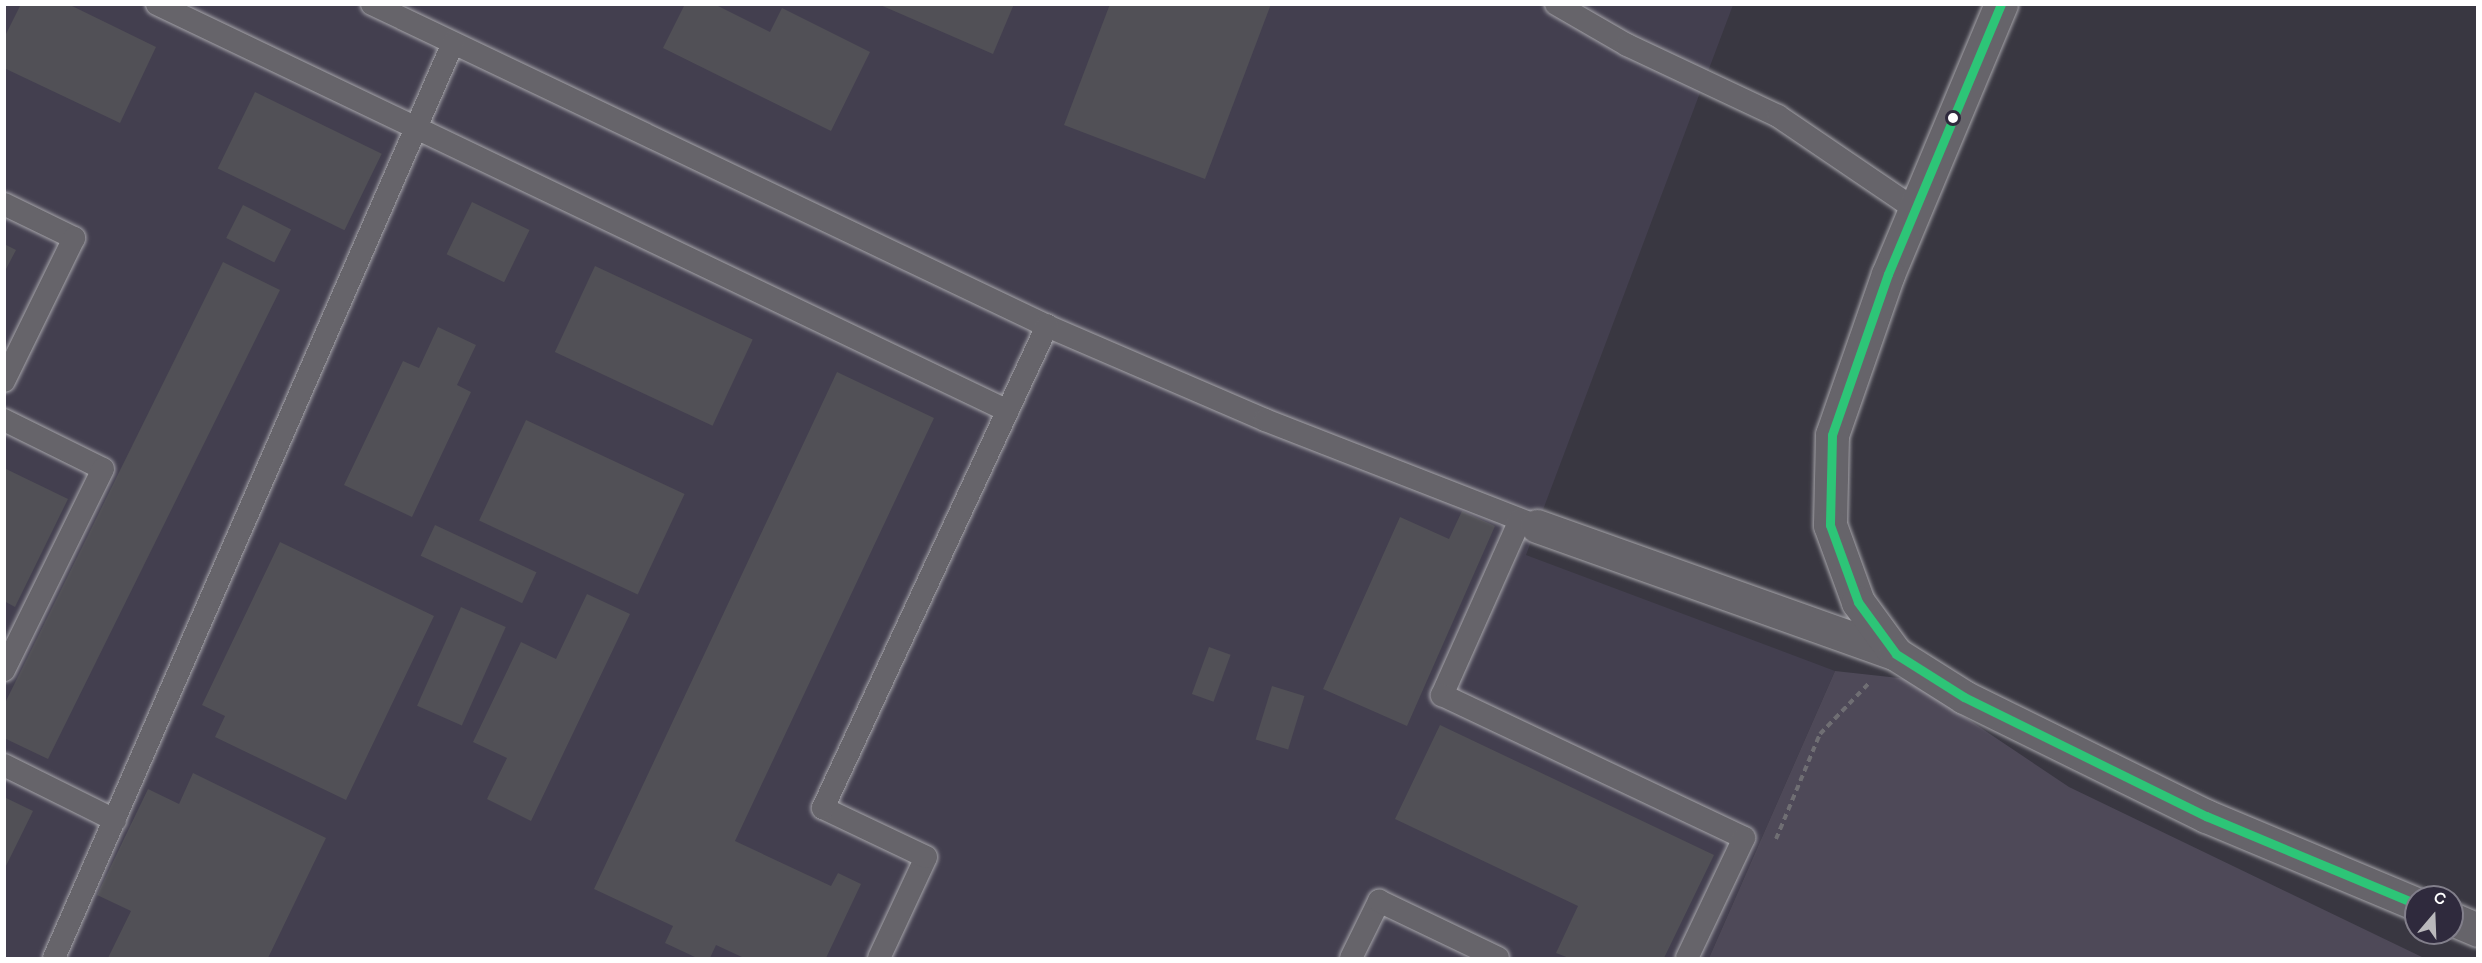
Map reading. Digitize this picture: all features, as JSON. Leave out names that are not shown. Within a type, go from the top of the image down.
[{"type":"main road","points":[[1896,654],[1858,602],[1830,525],[1832,435],[1888,274],[2001,4]]},
{"type":"main road","points":[[1528,523],[1896,654],[1964,697],[2206,816],[2404,899]]},
{"type":"main road","points":[[2464,924],[2478,930]]},
{"type":"lane","points":[[158,4],[1008,411]]},
{"type":"lane","points":[[372,4],[1047,326],[1265,420],[1528,523],[1442,695],[1744,838],[1687,958]]},
{"type":"lane","points":[[1556,4],[1627,45],[1778,116],[1915,209]]},
{"type":"lane","points":[[54,958],[453,43]]},
{"type":"lane","points":[[4,204],[74,238],[4,381]]},
{"type":"lane","points":[[879,958],[926,857],[823,808],[1047,326]]},
{"type":"lane","points":[[4,420],[103,470],[4,670]]},
{"type":"lane","points":[[4,765],[115,820]]},
{"type":"lane","points":[[1351,958],[1378,901],[1498,958]]},
{"type":"path","points":[[1820,734],[1896,654]]},
{"type":"shaded area","points":[[5,5],[1733,5],[1526,555],[1835,671],[1709,958],[5,958]]},
{"type":"shaded area","points":[[1835,671],[1908,679],[2069,787],[2424,958],[1709,958]]},
{"type":"building","points":[[21,4],[68,4],[156,47],[120,123],[4,68],[4,38]]},
{"type":"building","points":[[685,4],[714,4],[770,32],[782,8],[870,52],[831,131],[663,48]]},
{"type":"building","points":[[878,4],[1014,4],[993,54]]},
{"type":"building","points":[[1110,4],[1271,4],[1205,179],[1064,125]]},
{"type":"building","points":[[255,92],[382,154],[344,230],[218,168]]},
{"type":"building","points":[[472,202],[530,230],[504,282],[447,254]]},
{"type":"building","points":[[243,205],[291,230],[274,262],[226,238]]},
{"type":"building","points":[[4,244],[16,250],[4,273]]},
{"type":"building","points":[[223,262],[280,290],[48,759],[4,738],[4,705]]},
{"type":"building","points":[[595,266],[753,340],[713,426],[555,352]]},
{"type":"building","points":[[438,327],[476,345],[457,385],[471,392],[412,517],[344,485],[403,361],[419,368]]},
{"type":"building","points":[[837,372],[934,418],[735,841],[831,886],[838,873],[861,884],[826,958],[744,958],[716,945],[710,958],[697,958],[665,943],[673,926],[594,889]]},
{"type":"building","points":[[526,420],[685,494],[638,595],[479,521]]},
{"type":"building","points":[[4,468],[68,499],[15,607],[4,601]]},
{"type":"building","points":[[1462,511],[1495,526],[1407,726],[1323,689],[1400,517],[1449,539]]},
{"type":"building","points":[[435,525],[537,572],[522,603],[421,556]]},
{"type":"building","points":[[280,542],[434,616],[346,800],[215,737],[225,716],[202,705]]},
{"type":"building","points":[[587,594],[630,614],[531,821],[487,799],[507,758],[473,742],[521,642],[556,659]]},
{"type":"building","points":[[461,607],[506,627],[462,726],[417,706]]},
{"type":"building","points":[[1209,647],[1231,655],[1214,702],[1192,694]]},
{"type":"building","points":[[1272,686],[1305,696],[1288,749],[1256,740]]},
{"type":"building","points":[[1440,725],[1714,855],[1664,958],[1569,958],[1556,953],[1578,906],[1395,819]]},
{"type":"building","points":[[193,773],[326,838],[268,958],[108,958],[131,911],[97,895],[148,789],[179,804]]},
{"type":"building","points":[[4,797],[33,811],[4,870]]},
{"type":"transit line","points":[[2001,4],[1888,274],[1832,435],[1830,525],[1858,602],[1896,654],[1964,697],[2206,816],[2404,899]]}]
